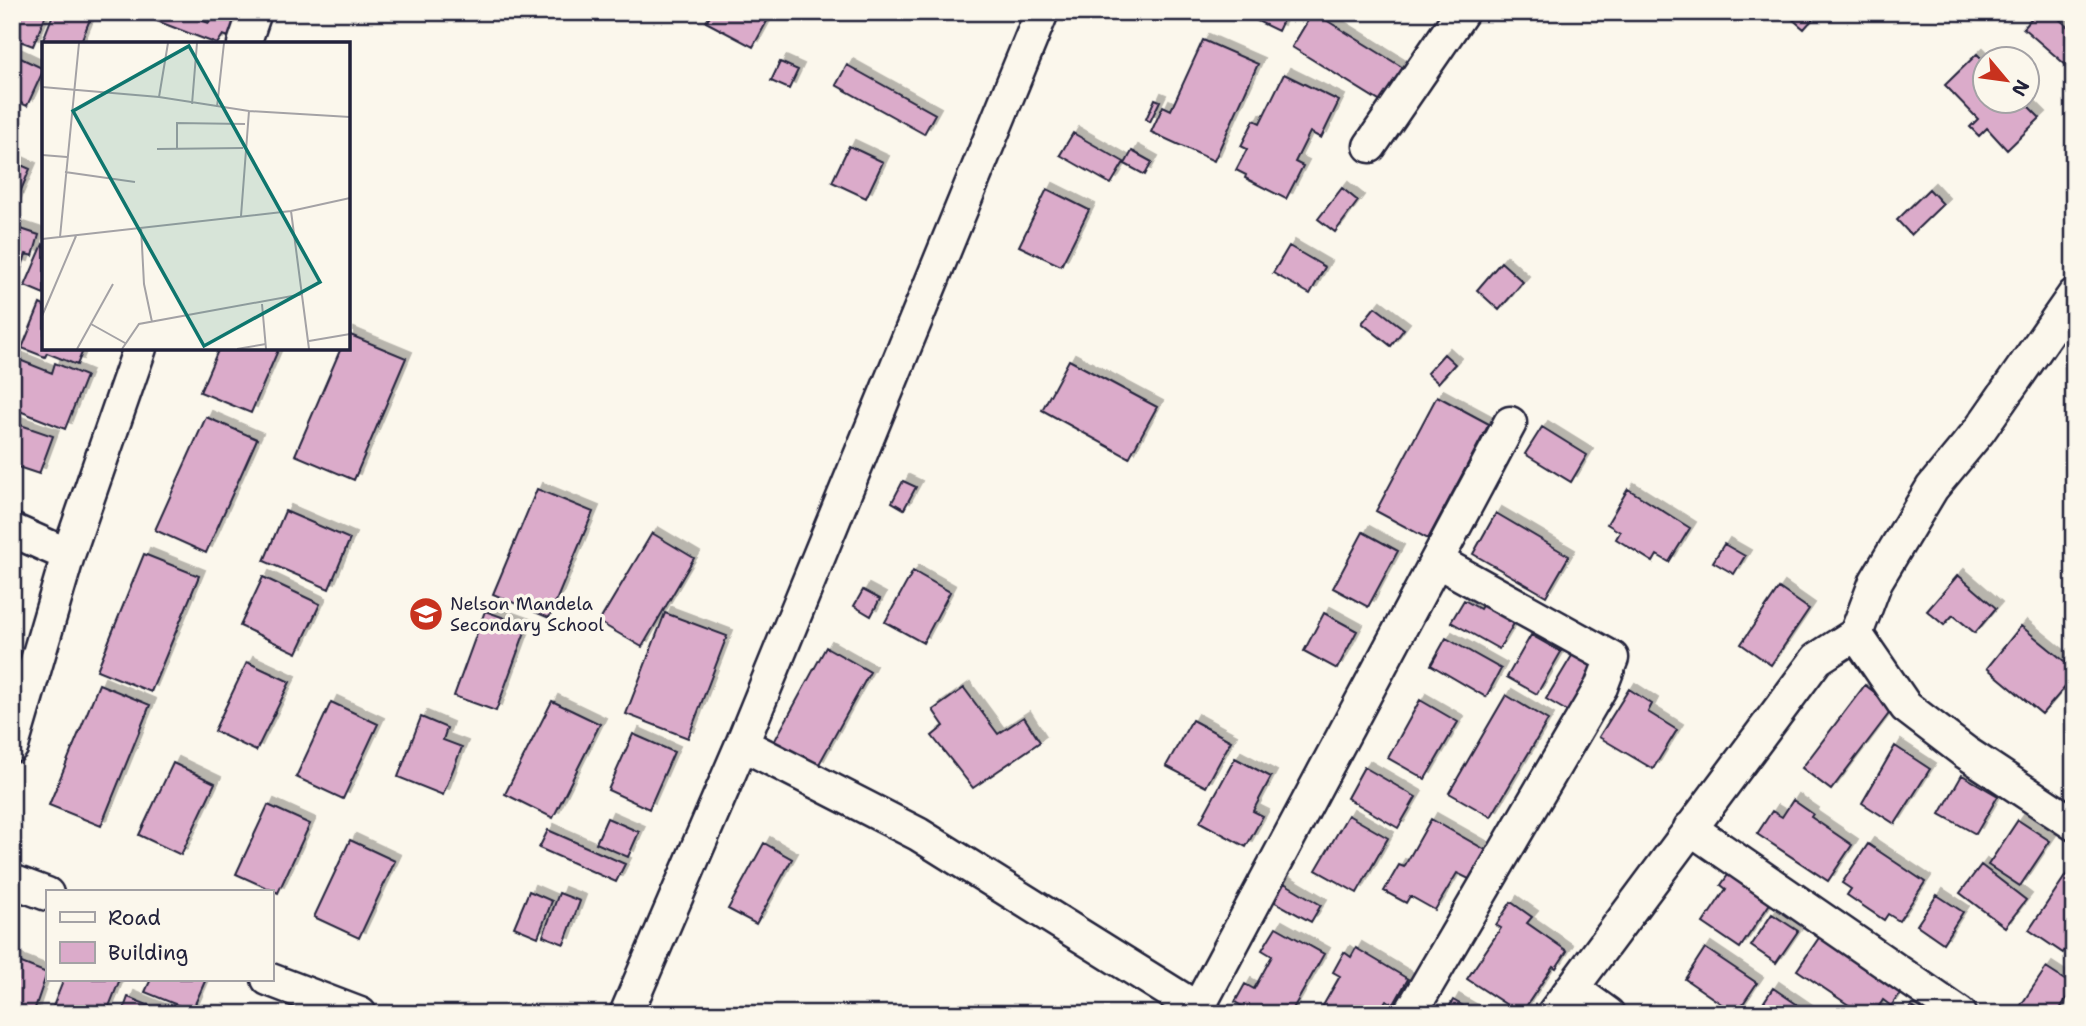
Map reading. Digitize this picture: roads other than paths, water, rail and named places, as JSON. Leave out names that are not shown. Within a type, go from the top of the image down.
[{"type":"street","points":[[245,42],[255,12]]},
{"type":"street","points":[[1370,146],[1462,12]]},
{"type":"street","points":[[626,1014],[742,744],[1033,16]]},
{"type":"street","points":[[1553,1014],[1817,659],[1856,634],[1877,581],[1932,488],[1979,432],[2074,295]]},
{"type":"street","points":[[12,746],[68,555],[139,350]]},
{"type":"street","points":[[742,744],[918,834],[1202,1011],[1510,424]]},
{"type":"street","points":[[12,530],[68,555]]},
{"type":"street","points":[[1410,1014],[1601,687],[1612,658],[1437,561]]},
{"type":"street","points":[[1856,634],[1906,707],[1965,752],[2074,824]]},
{"type":"street","points":[[1690,828],[1960,1014]]},
{"type":"street","points":[[12,881],[46,894]]},
{"type":"street","points":[[273,981],[360,1014]]},
{"type":"street","points":[[1572,988],[1608,1014]]},
{"type":"place","name":"Nelson Mandela Secondary School","points":[[426,614]]}]
